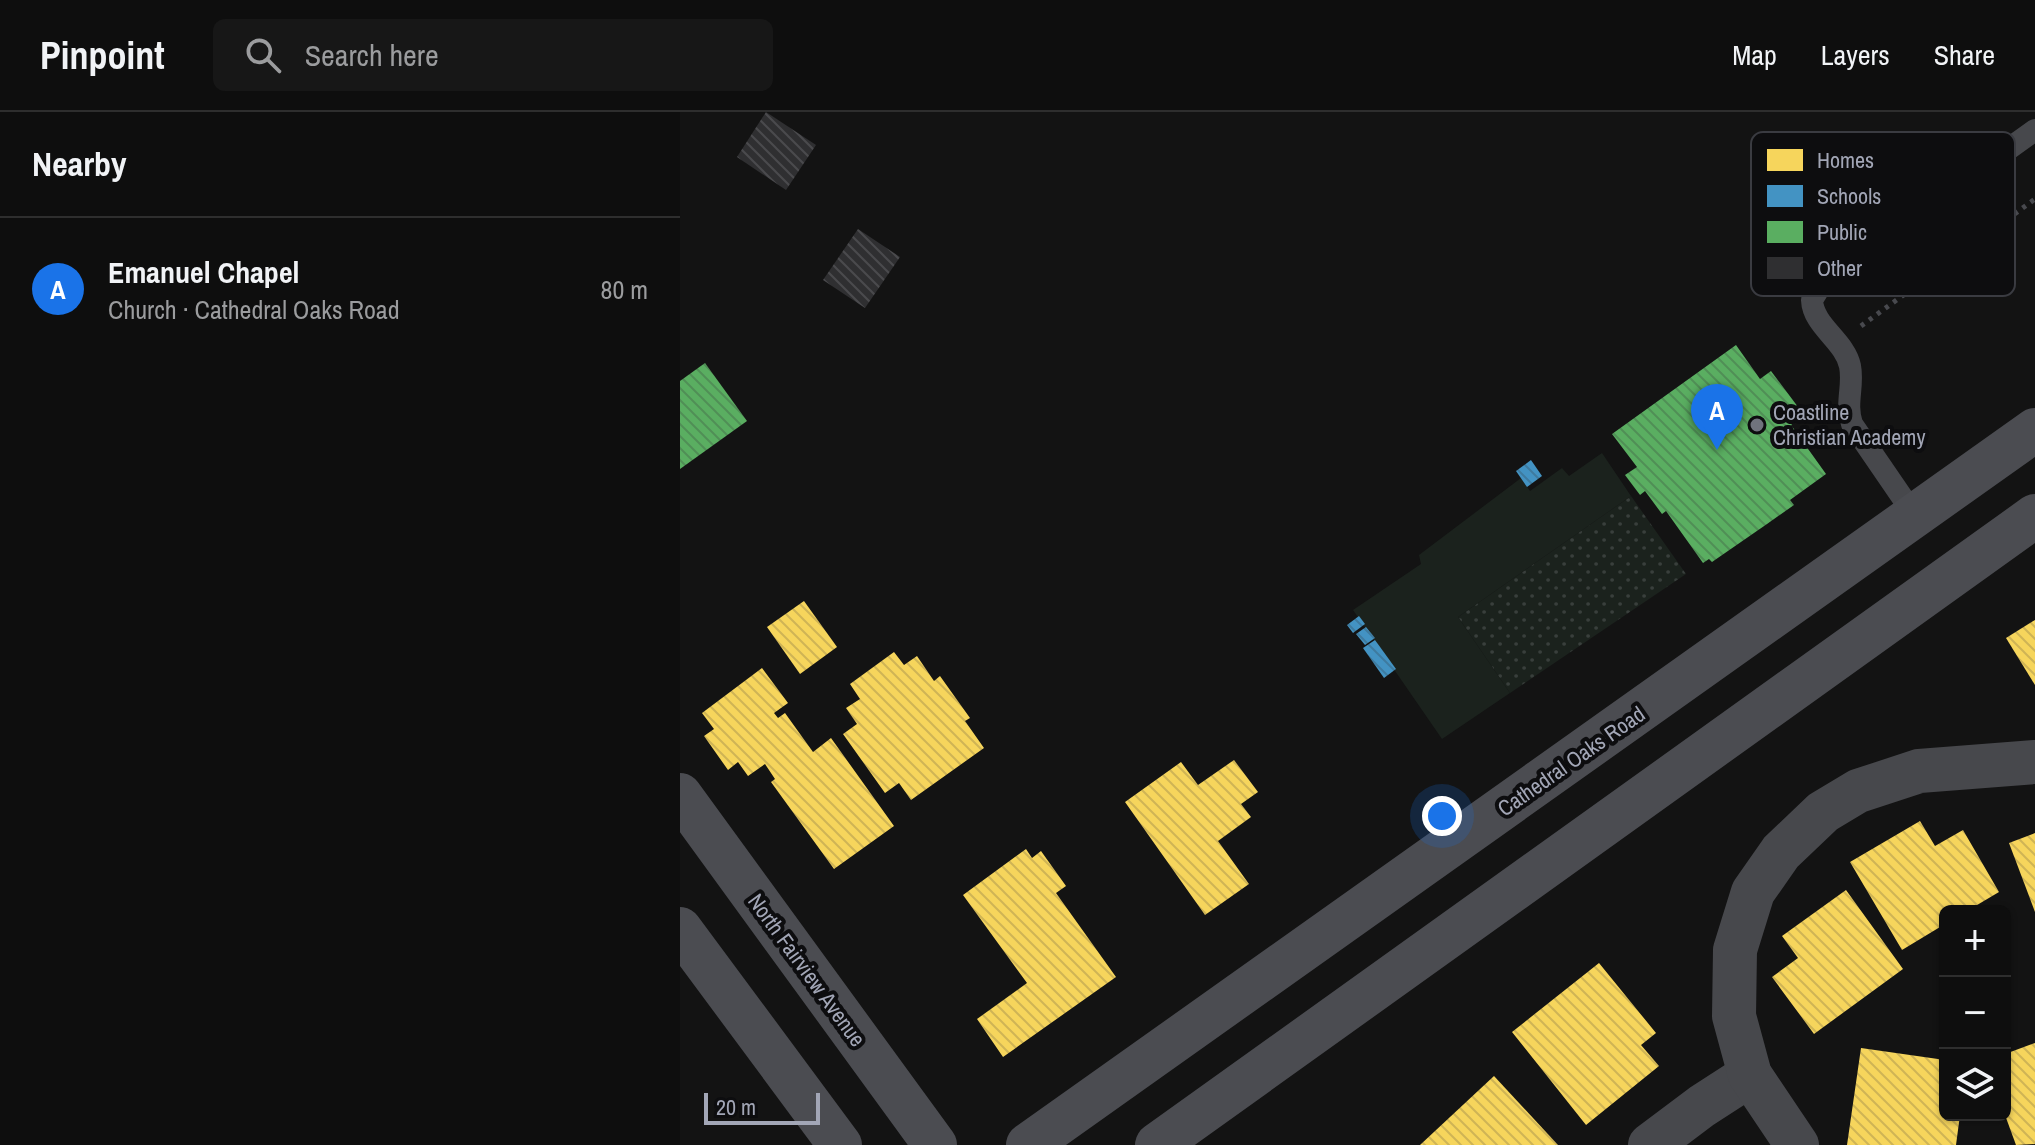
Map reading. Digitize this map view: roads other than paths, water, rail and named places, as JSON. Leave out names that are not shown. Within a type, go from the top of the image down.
[{"type":"main road","name":"Cathedral Oaks Road","points":[[1028,1145],[2035,430]]},
{"type":"main road","points":[[1157,1145],[2035,516]]},
{"type":"main road","name":"North Fairview Avenue","points":[[680,795],[935,1145]]},
{"type":"main road","points":[[680,929],[840,1145]]},
{"type":"street","points":[[1797,1145],[1750,1075],[1734,1016],[1735,950],[1753,892],[1781,852],[1823,812],[1858,791],[1919,771],[2035,762]]},
{"type":"street","points":[[1650,1145],[1750,1075]]},
{"type":"lane","points":[[2015,144],[2035,130]]},
{"type":"lane","points":[[1814,296],[1813,309],[1850,367],[1848,408],[1852,424],[1915,516]]},
{"type":"place","name":"Coastline Christian Academy","points":[[1757,425]]},
{"type":"place","name":"Emanuel Chapel","points":[[1717,450]]}]
